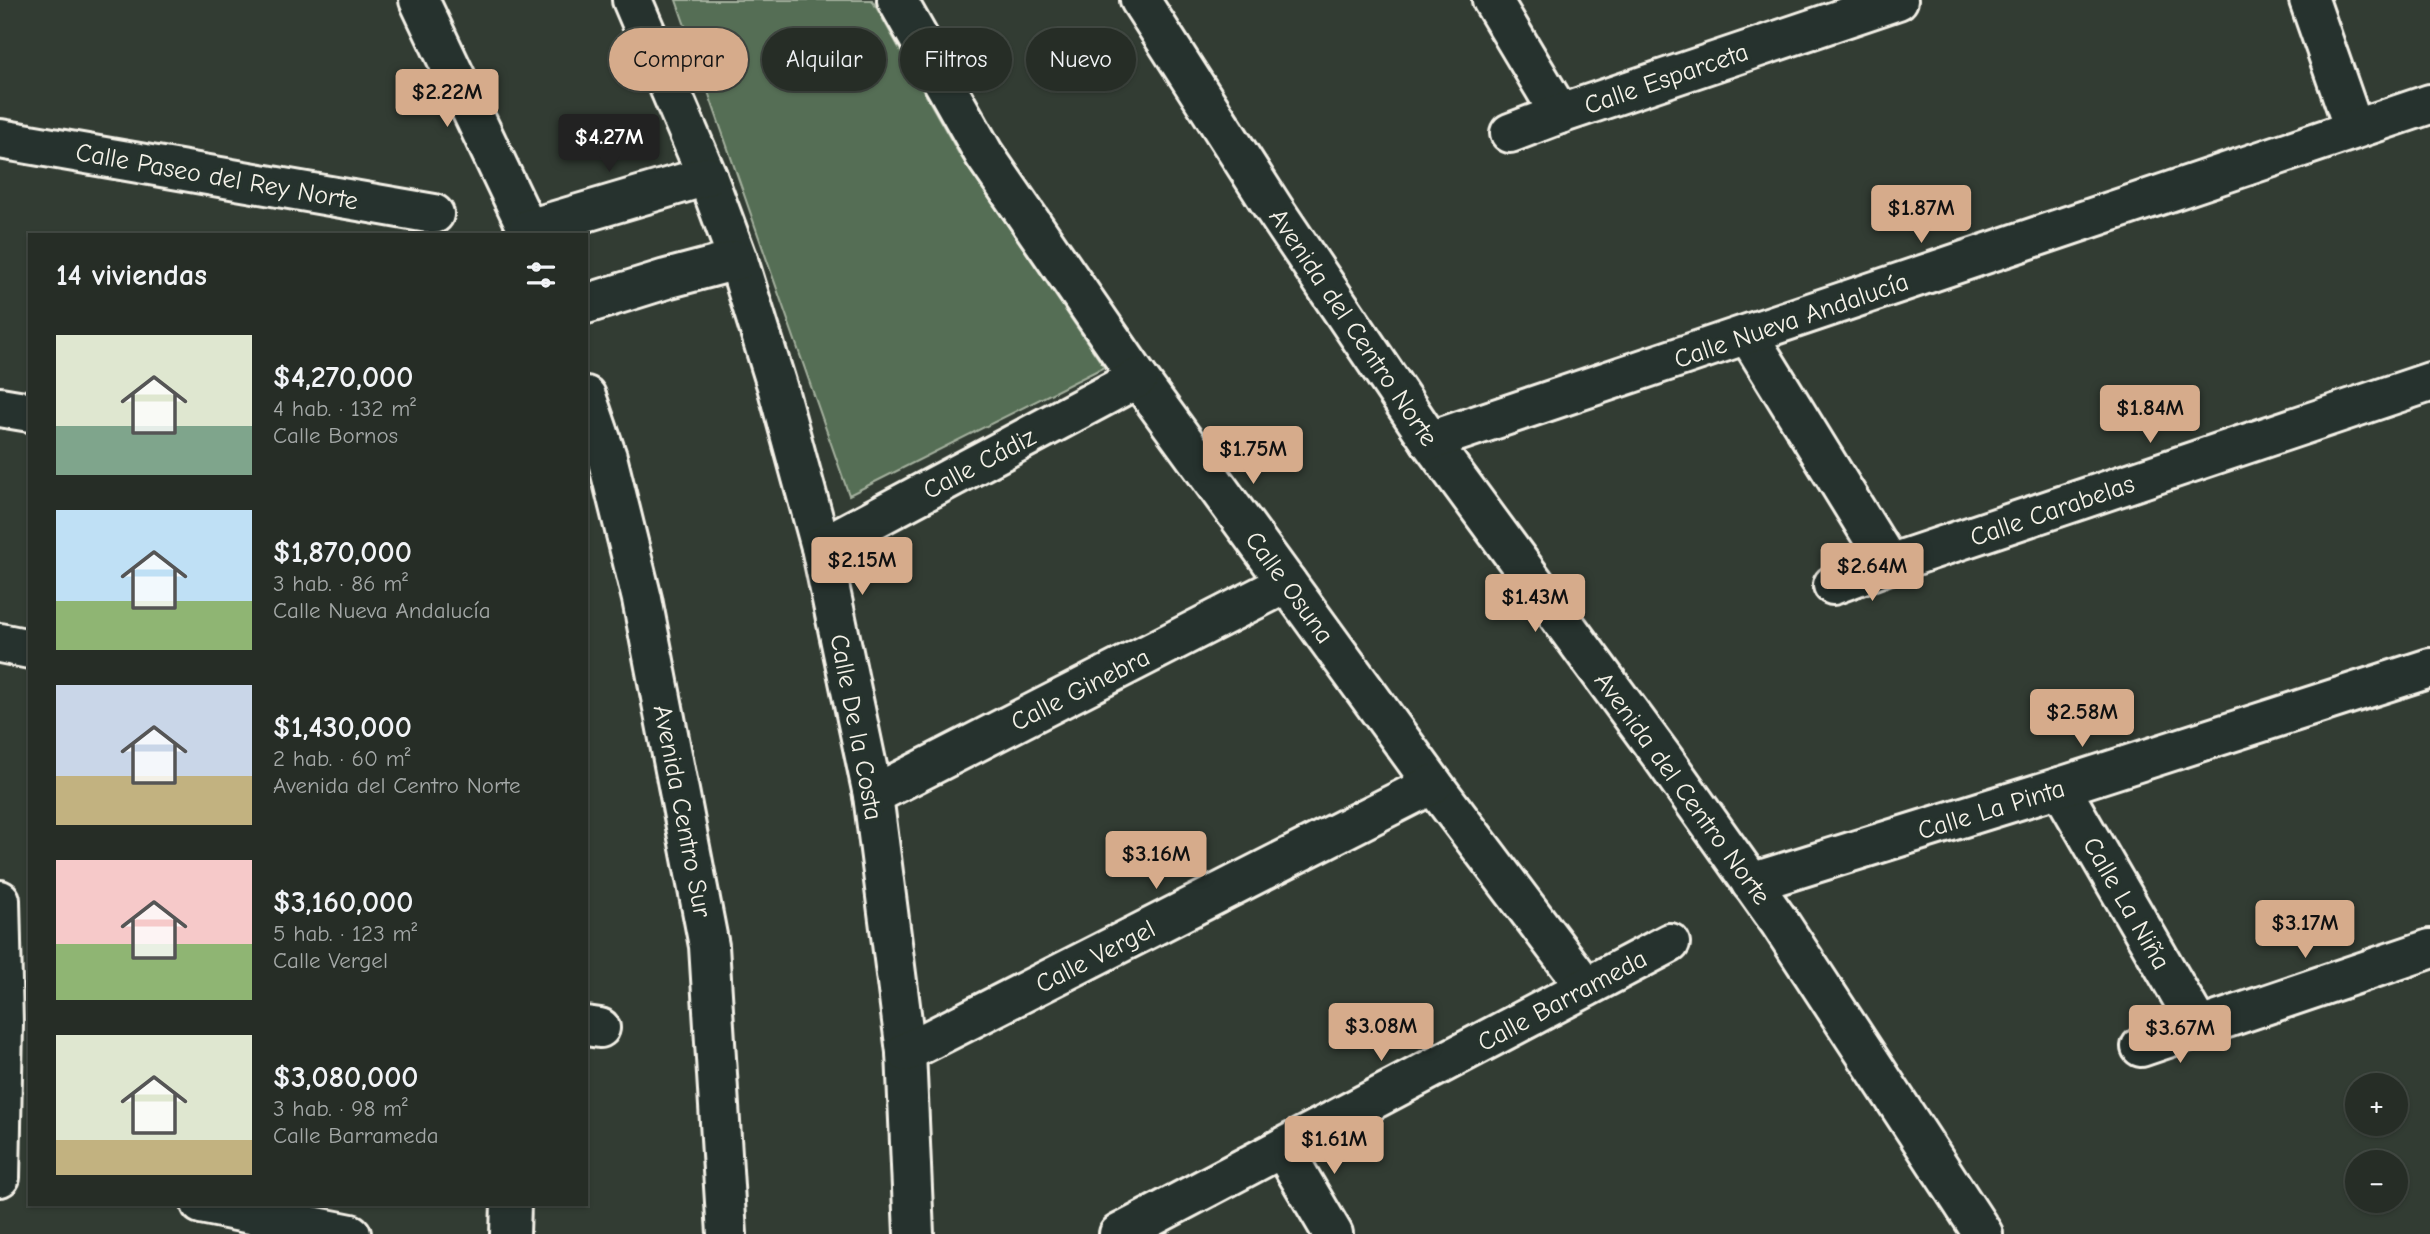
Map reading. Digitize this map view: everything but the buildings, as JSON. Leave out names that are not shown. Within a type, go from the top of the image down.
[{"type":"street","points":[[419,0],[529,232],[707,176]]},
{"type":"street","name":"Calle De la Costa","points":[[632,0],[707,176],[738,260],[777,386],[821,547],[873,794],[906,1052],[914,1234]]},
{"type":"street","name":"Calle Osuna","points":[[897,0],[984,154],[1138,378],[1433,784],[1586,987]]},
{"type":"street","name":"Avenida del Centro Norte","points":[[1140,0],[1274,209],[1430,441],[1663,758],[1780,923],[1983,1234]]},
{"type":"street","name":"Calle Esparceta","points":[[1492,0],[1560,114],[1898,0]]},
{"type":"street","points":[[2309,0],[2354,129]]},
{"type":"street","name":"Calle Nueva Andalucía","points":[[1430,441],[2430,104]]},
{"type":"street","points":[[1510,133],[1560,114]]},
{"type":"street","name":"Calle Paseo del Rey Norte","points":[[0,139],[434,214]]},
{"type":"street","points":[[588,303],[738,260]]},
{"type":"street","points":[[1748,335],[1889,564]]},
{"type":"street","name":"Calle Cádiz","points":[[821,547],[1138,378]]},
{"type":"street","name":"Calle Carabelas","points":[[1833,585],[2430,382]]},
{"type":"street","name":"Avenida Centro Sur","points":[[588,402],[607,457],[642,599],[709,946],[727,1234]]},
{"type":"street","points":[[0,407],[28,412]]},
{"type":"street","name":"Calle Ginebra","points":[[873,794],[1287,583]]},
{"type":"street","points":[[0,643],[28,649]]},
{"type":"street","name":"Calle La Pinta","points":[[1751,883],[2430,668]]},
{"type":"street","name":"Calle Vergel","points":[[906,1052],[1433,784]]},
{"type":"street","name":"Calle La Niña","points":[[2060,787],[2199,1027]]},
{"type":"street","points":[[0,1177],[3,1024],[10,907]]},
{"type":"street","name":"Calle Barrameda","points":[[1119,1234],[1670,943]]},
{"type":"street","points":[[2141,1047],[2430,949]]},
{"type":"street","points":[[1283,1149],[1333,1234]]},
{"type":"street","points":[[0,1164],[28,1170]]},
{"type":"street","points":[[211,1206],[351,1234]]},
{"type":"street","points":[[510,1234],[511,1206]]},
{"type":"green space","points":[[676,0],[872,0],[900,50],[900,91],[923,91],[959,154],[1104,367],[849,495],[708,91],[748,91],[748,28],[686,28]]}]
